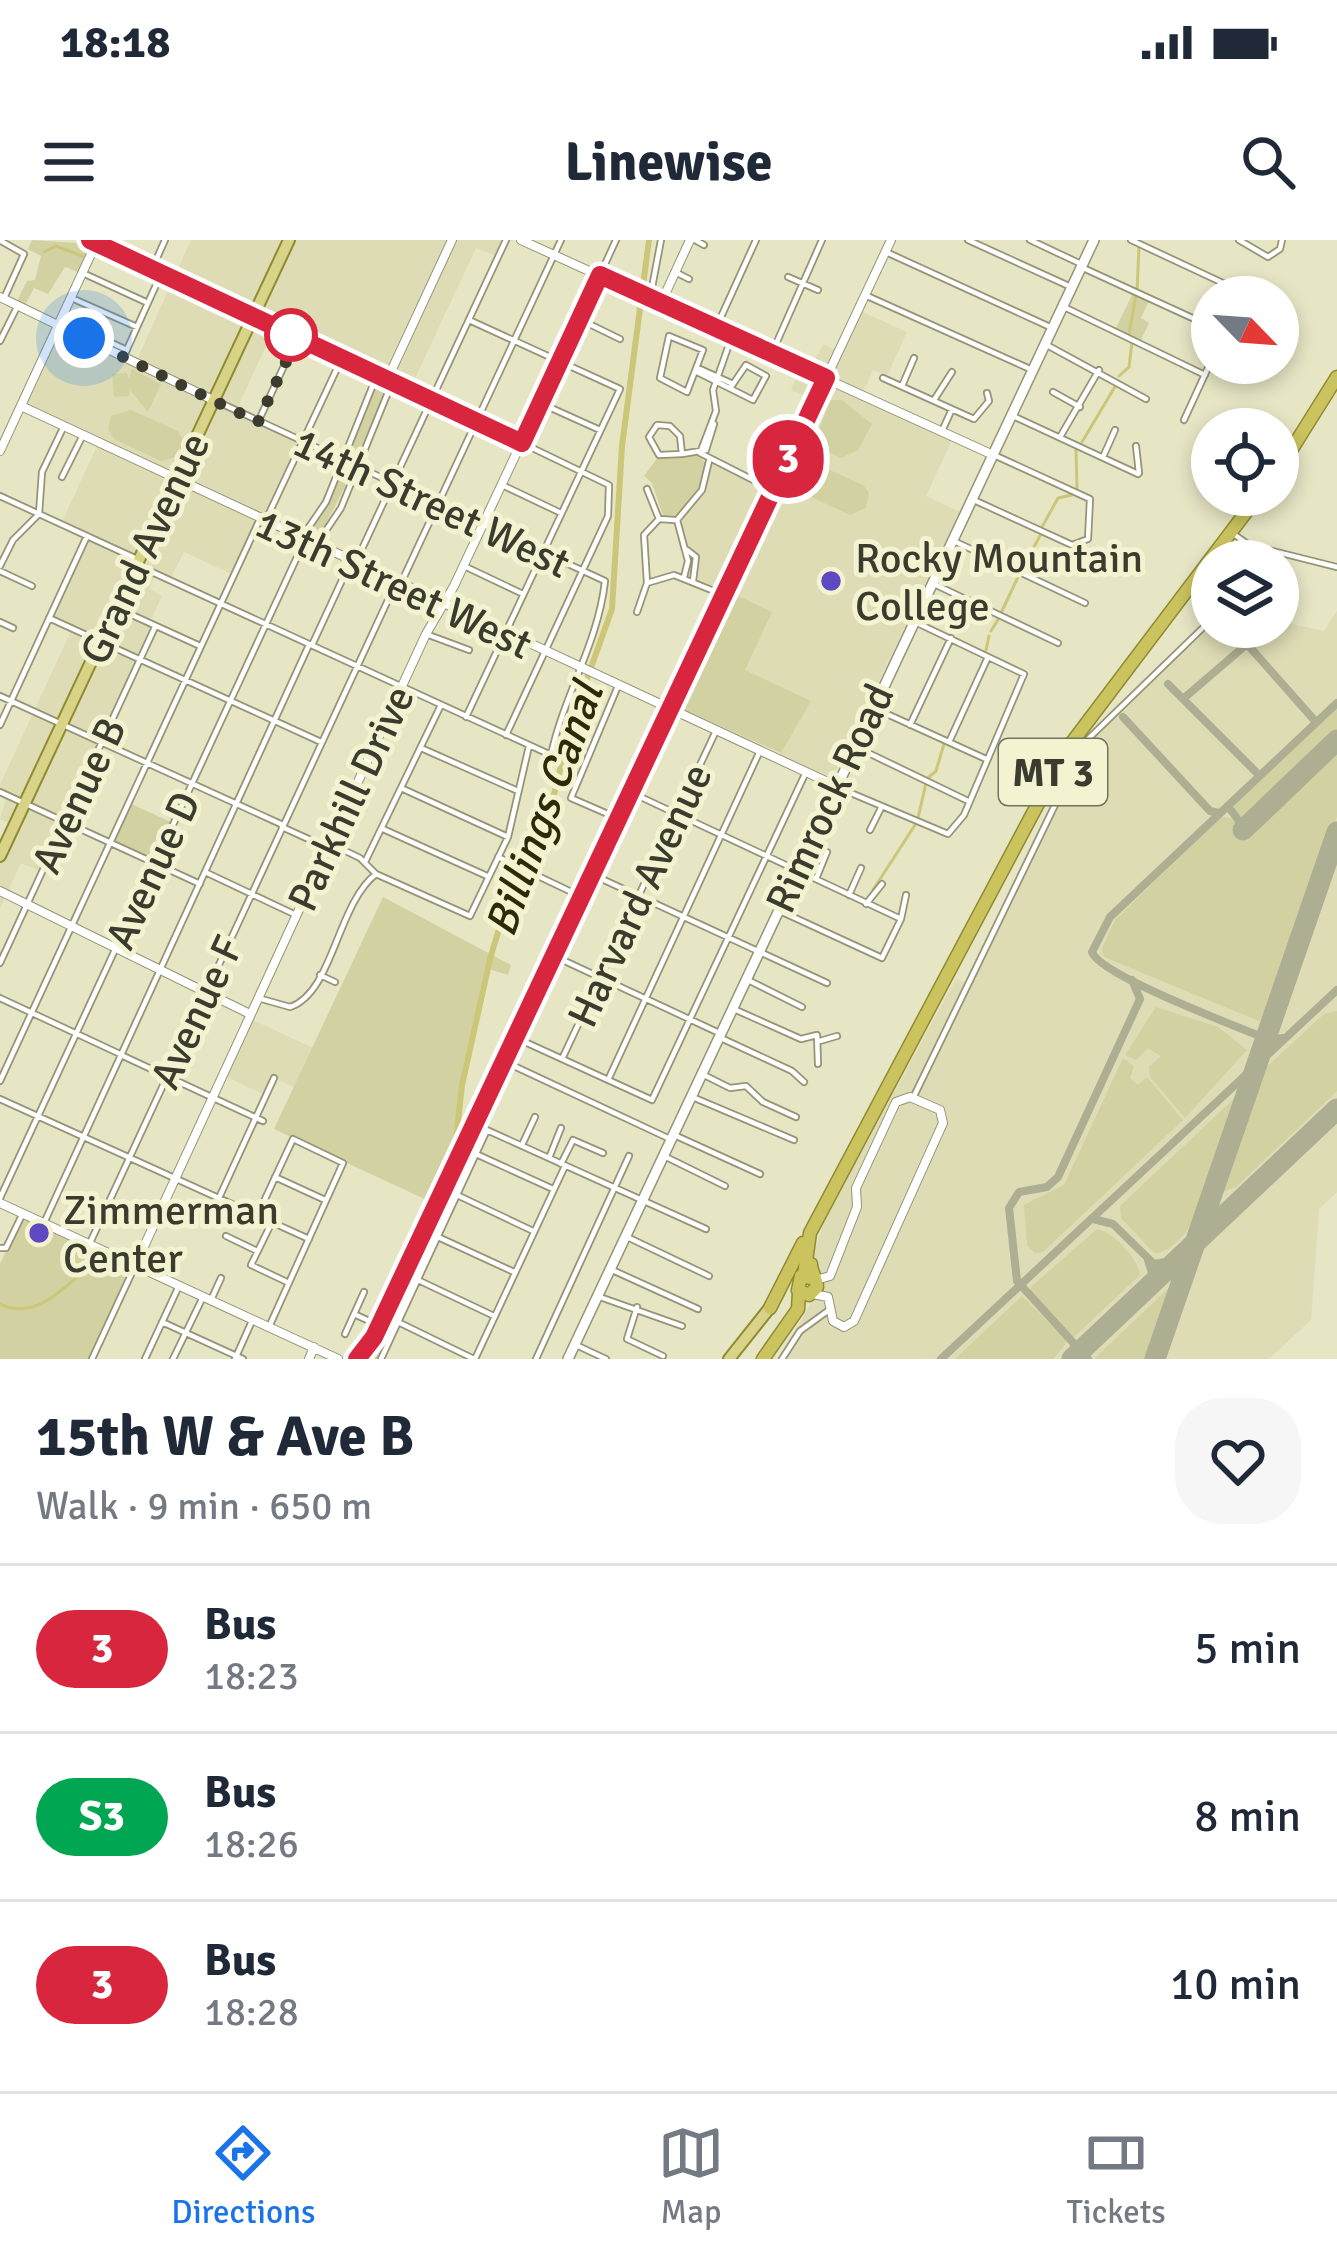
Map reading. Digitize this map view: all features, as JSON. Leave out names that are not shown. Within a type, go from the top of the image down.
[{"type":"highway","points":[[1299,438],[1337,377]]},
{"type":"highway","name":"MT 3","points":[[773,1304],[1045,786],[1131,658],[1243,516]]},
{"type":"highway","name":"MT 3","points":[[806,1285],[819,1227],[892,1076]]},
{"type":"highway","points":[[767,1359],[799,1323],[810,1233],[836,1184]]},
{"type":"highway","points":[[767,1359],[800,1305],[806,1285]]},
{"type":"highway","points":[[773,1304],[794,1301],[790,1320]]},
{"type":"main road","name":"Grand Avenue","points":[[0,856],[289,240]]},
{"type":"main road","name":"Rimrock Road","points":[[568,1359],[1094,240]]},
{"type":"main road","points":[[773,1304],[787,1282],[806,1285]]},
{"type":"main road","name":"MT 3","points":[[729,1359],[773,1304]]},
{"type":"street","points":[[126,353],[148,303],[165,240]]},
{"type":"street","name":"Avenue D","points":[[0,1200],[302,541],[326,502],[452,240]]},
{"type":"street","points":[[44,1223],[275,721],[506,240]]},
{"type":"street","points":[[521,240],[1090,499],[1088,539],[1077,546],[970,498]]},
{"type":"street","name":"Avenue F","points":[[89,1245],[250,893],[561,240]]},
{"type":"street","name":"Parkhill Drive","points":[[92,1359],[426,634],[464,566],[616,240]]},
{"type":"street","points":[[643,294],[661,240]]},
{"type":"street","points":[[661,303],[692,240],[704,244]]},
{"type":"street","points":[[716,328],[756,240]]},
{"type":"street","points":[[772,353],[822,240]]},
{"type":"street","points":[[361,1359],[891,240]]},
{"type":"street","points":[[968,240],[1071,287]]},
{"type":"street","points":[[1030,240],[1191,317]]},
{"type":"street","points":[[1131,240],[1204,276]]},
{"type":"street","points":[[1239,240],[1268,257],[1282,240]]},
{"type":"street","points":[[1,242],[24,254],[2,298]]},
{"type":"street","points":[[0,452],[95,244],[609,484],[608,516],[506,735]]},
{"type":"street","points":[[886,252],[1052,328]]},
{"type":"street","points":[[675,272],[689,278]]},
{"type":"street","points":[[87,275],[148,303]]},
{"type":"street","points":[[788,277],[818,290]]},
{"type":"street","points":[[865,295],[1032,370]]},
{"type":"street","name":"14th Street West","points":[[2,298],[605,581],[588,672]]},
{"type":"street","points":[[76,300],[137,327]]},
{"type":"street","points":[[0,341],[18,306]]},
{"type":"street","points":[[1062,306],[1191,368]]},
{"type":"street","points":[[579,319],[620,339]]},
{"type":"street","points":[[466,716],[620,389],[469,320]]},
{"type":"street","points":[[669,336],[700,347],[698,370],[687,392],[661,380],[669,336]]},
{"type":"street","points":[[700,453],[700,441],[713,422],[716,378],[732,336]]},
{"type":"street","points":[[258,422],[297,338]]},
{"type":"street","points":[[1045,344],[1146,399]]},
{"type":"street","points":[[902,386],[914,358]]},
{"type":"street","points":[[0,1081],[220,603],[342,359]]},
{"type":"street","points":[[698,370],[753,400],[766,376],[746,365],[732,386]]},
{"type":"street","points":[[1060,437],[1099,370]]},
{"type":"street","points":[[934,400],[952,372]]},
{"type":"street","points":[[883,378],[952,410],[980,417],[987,394]]},
{"type":"street","name":"Avenue D","points":[[315,547],[337,514],[357,467],[385,379]]},
{"type":"street","points":[[1184,420],[1201,384]]},
{"type":"street","points":[[1054,392],[1080,407]]},
{"type":"street","points":[[540,403],[600,430]]},
{"type":"street","name":"13th Street West","points":[[21,406],[397,586],[834,785]]},
{"type":"street","points":[[942,431],[952,410]]},
{"type":"street","points":[[1010,414],[1138,474],[1136,446]]},
{"type":"street","points":[[32,586],[0,569],[13,540],[39,514],[42,472],[64,426]]},
{"type":"street","points":[[682,454],[680,436],[670,426],[650,431],[659,455],[682,454],[700,453],[773,490]]},
{"type":"street","points":[[1102,458],[1115,430]]},
{"type":"street","points":[[62,477],[83,435]]},
{"type":"street","points":[[676,520],[702,490],[709,461]]},
{"type":"street","points":[[502,485],[561,513]]},
{"type":"street","points":[[647,489],[659,519]]},
{"type":"street","points":[[0,496],[551,755],[564,702],[588,672]]},
{"type":"street","points":[[659,519],[676,520]]},
{"type":"street","points":[[637,612],[647,583],[644,535],[659,519]]},
{"type":"street","points":[[676,520],[688,561],[684,577]]},
{"type":"street","points":[[1230,532],[1242,540]]},
{"type":"street","points":[[0,725],[86,536]]},
{"type":"street","points":[[951,539],[1085,603]]},
{"type":"street","points":[[681,545],[696,557],[693,581]]},
{"type":"street","points":[[1299,558],[1337,567]]},
{"type":"street","points":[[464,566],[523,594]]},
{"type":"street","points":[[647,583],[684,577],[724,595]]},
{"type":"street","points":[[930,583],[1058,643]]},
{"type":"street","points":[[116,608],[200,646]]},
{"type":"street","points":[[50,618],[321,742]]},
{"type":"street","points":[[834,785],[948,834],[959,826],[966,800],[1024,674],[913,621]]},
{"type":"street","points":[[0,622],[13,628]]},
{"type":"street","name":"Avenue B","points":[[0,963],[155,627]]},
{"type":"street","points":[[426,634],[470,650]]},
{"type":"street","points":[[910,724],[951,638]]},
{"type":"street","points":[[913,1098],[1086,741],[1191,638]]},
{"type":"street","points":[[949,742],[988,657]]},
{"type":"street","points":[[1131,658],[1150,676]]},
{"type":"street","points":[[617,818],[571,798],[618,686]]},
{"type":"street","points":[[0,696],[365,862],[376,874],[470,916],[508,837],[529,746]]},
{"type":"street","points":[[365,862],[441,705]]},
{"type":"street","points":[[871,706],[986,759]]},
{"type":"street","name":"Harvard Avenue","points":[[562,1059],[716,730]]},
{"type":"street","points":[[853,746],[966,800]]},
{"type":"street","points":[[421,748],[518,791]]},
{"type":"street","points":[[608,1080],[760,751]]},
{"type":"street","points":[[514,1037],[652,1100],[806,772]]},
{"type":"street","points":[[401,788],[508,837]]},
{"type":"street","points":[[0,792],[200,884]]},
{"type":"street","points":[[630,792],[902,919]]},
{"type":"street","points":[[870,830],[881,807]]},
{"type":"street","points":[[383,829],[488,877]]},
{"type":"street","points":[[816,879],[827,852]]},
{"type":"street","points":[[498,857],[580,896]]},
{"type":"street","points":[[849,895],[861,868]]},
{"type":"street","points":[[206,872],[296,915]]},
{"type":"street","points":[[258,998],[279,1006],[302,1003],[320,975],[357,891],[376,874]]},
{"type":"street","points":[[591,874],[826,983]]},
{"type":"street","points":[[866,904],[882,884]]},
{"type":"street","points":[[0,891],[250,1014]]},
{"type":"street","points":[[777,909],[882,958],[902,919],[906,896]]},
{"type":"street","points":[[554,956],[788,1068],[805,1082]]},
{"type":"street","points":[[320,975],[335,982]]},
{"type":"street","points":[[745,979],[802,1006]]},
{"type":"street","points":[[0,998],[260,1119]]},
{"type":"street","points":[[731,1008],[801,1039],[814,1034],[820,1040],[818,1064]]},
{"type":"street","points":[[820,1040],[837,1036]]},
{"type":"street","points":[[501,1060],[760,1174]]},
{"type":"street","points":[[700,1073],[730,1088],[746,1086],[763,1102],[796,1117]]},
{"type":"street","points":[[208,1224],[260,1119],[274,1078]]},
{"type":"street","points":[[690,1096],[794,1140]]},
{"type":"street","points":[[806,1285],[828,1278],[878,1136],[896,1102],[913,1098],[942,1111],[944,1119],[856,1317],[846,1326],[815,1320]]},
{"type":"street","points":[[0,1099],[309,1239]]},
{"type":"street","points":[[522,1145],[535,1117]]},
{"type":"street","points":[[472,1124],[706,1229]]},
{"type":"street","points":[[549,1158],[561,1128]]},
{"type":"street","points":[[381,1359],[487,1130]]},
{"type":"street","points":[[257,1215],[293,1139],[344,1163],[269,1327]]},
{"type":"street","points":[[398,1322],[474,1359],[573,1140],[603,1153]]},
{"type":"street","points":[[476,1154],[554,1189]]},
{"type":"street","points":[[536,1359],[629,1156]]},
{"type":"street","points":[[662,1156],[725,1186]]},
{"type":"street","points":[[275,1177],[326,1201]]},
{"type":"street","points":[[457,1196],[534,1232]]},
{"type":"street","points":[[0,1200],[338,1359]]},
{"type":"street","points":[[0,1248],[6,1248],[22,1213]]},
{"type":"street","points":[[272,1222],[251,1265],[289,1283]]},
{"type":"street","points":[[226,1236],[257,1251]]},
{"type":"street","points":[[625,1236],[709,1276]]},
{"type":"street","points":[[438,1237],[515,1273]]},
{"type":"street","points":[[782,1359],[797,1334],[830,1307],[832,1266]]},
{"type":"street","points":[[610,1268],[698,1310]]},
{"type":"street","points":[[172,1359],[221,1278]]},
{"type":"street","points":[[418,1280],[495,1316]]},
{"type":"street","points":[[806,1285],[825,1295],[836,1323]]},
{"type":"street","points":[[148,1358],[179,1286]]},
{"type":"street","points":[[345,1334],[364,1292]]},
{"type":"street","points":[[597,1296],[621,1307],[637,1306],[682,1326]]},
{"type":"street","points":[[637,1306],[627,1340],[663,1356]]},
{"type":"street","points":[[354,1314],[380,1325]]},
{"type":"street","points":[[162,1322],[238,1358],[253,1320]]},
{"type":"street","points":[[574,1345],[606,1359]]},
{"type":"street","points":[[309,1359],[314,1347]]},
{"type":"shaded area","points":[[32,240],[91,244],[78,272],[65,267],[48,294],[34,288],[25,305],[17,301],[27,281],[35,280],[41,256],[28,249]]},
{"type":"shaded area","points":[[191,240],[284,240],[174,472],[26,405],[61,329],[136,362]]},
{"type":"shaded area","points":[[289,240],[506,240],[498,257],[476,248],[409,391],[274,328],[236,411],[303,442],[234,575],[184,552],[169,581],[155,575],[149,589],[162,596],[149,623],[155,627],[42,872],[21,863],[0,908],[0,856],[14,826],[0,819],[7,796],[0,785],[72,629],[49,618],[86,536],[61,524],[98,444],[175,480]]},
{"type":"shaded area","points":[[1133,293],[1149,301],[1141,318],[1149,323],[1140,342],[1115,330]]},
{"type":"shaded area","points":[[858,310],[907,332],[887,376],[873,370],[862,395],[827,378],[815,401],[791,390],[801,366],[810,370],[823,344],[838,351]]},
{"type":"shaded area","points":[[132,369],[161,384],[148,412],[130,390],[129,396],[114,397],[112,374],[127,373],[129,379]]},
{"type":"shaded area","points":[[378,381],[389,386],[356,462],[347,456]]},
{"type":"shaded area","name":"Rocky Mountain College","points":[[828,385],[952,440],[926,496],[960,512],[831,780],[778,757],[810,701],[702,651]]},
{"type":"shaded area","points":[[830,400],[842,400],[872,424],[858,450],[841,458],[814,445]]},
{"type":"shaded area","points":[[131,410],[178,431],[184,442],[180,456],[161,461],[114,439],[108,429],[111,416]]},
{"type":"shaded area","points":[[697,454],[706,463],[701,488],[675,518],[664,518],[652,483],[644,476],[658,457]]},
{"type":"shaded area","points":[[709,461],[773,490],[724,595],[684,577],[688,568],[677,520],[702,490]]},
{"type":"shaded area","points":[[814,463],[863,485],[869,493],[866,508],[850,515],[800,492]]},
{"type":"shaded area","points":[[343,465],[354,469],[317,541],[306,536]]},
{"type":"shaded area","points":[[732,593],[772,612],[745,670],[811,701],[781,753],[676,706]]},
{"type":"shaded area","points":[[1337,611],[1337,1192],[1319,1209],[1311,1320],[1269,1359],[779,1359],[818,1291],[812,1258],[825,1219],[956,979],[971,985],[1095,731],[1191,645],[1299,648],[1299,626],[1324,631]]},
{"type":"shaded area","points":[[1337,707],[1337,733],[1244,822],[1232,809],[1235,803]]},
{"type":"shaded area","points":[[1337,748],[1337,816],[1268,1017],[1259,1021],[1104,957],[1102,948],[1115,920],[1221,817],[1231,818],[1246,833]]},
{"type":"shaded area","points":[[131,804],[171,822],[154,860],[114,842]]},
{"type":"shaded area","points":[[383,897],[511,965],[508,975],[485,968],[464,1063],[453,1156],[431,1202],[274,1129]]},
{"type":"shaded area","points":[[1156,1007],[1218,1027],[1247,1050],[1185,1118],[1150,1077],[1149,1067],[1161,1056],[1148,1048],[1136,1060],[1125,1055]]},
{"type":"shaded area","points":[[1337,1011],[1337,1091],[1236,1187],[1220,1193],[1259,1074],[1324,1014]]},
{"type":"shaded area","points":[[251,1019],[313,1048],[294,1087],[271,1077],[263,1094],[225,1076]]},
{"type":"shaded area","points":[[1123,1058],[1134,1066],[1130,1078],[1138,1085],[1147,1077],[1183,1120],[1043,1252],[1035,1253],[1027,1245],[1024,1205],[1064,1185]]},
{"type":"shaded area","points":[[1238,1095],[1230,1135],[1198,1213],[1170,1248],[1154,1253],[1121,1218],[1120,1206]]},
{"type":"shaded area","points":[[22,1217],[130,1267],[89,1359],[0,1359],[0,1264]]},
{"type":"shaded area","points":[[1097,1229],[1124,1247],[1140,1275],[1073,1338],[1030,1294],[1031,1287]]},
{"type":"shaded area","points":[[1176,1281],[1150,1359],[1094,1359]]},
{"type":"shaded area","points":[[1022,1296],[1068,1341],[1053,1359],[955,1359]]},
{"type":"waterway","name":"Billings Canal","points":[[373,1359],[461,1169],[455,1149],[462,1085],[490,959],[505,909],[548,818],[574,715],[612,609],[622,446],[649,240]]},
{"type":"waterway","points":[[44,252],[56,246],[82,256]]},
{"type":"waterway","points":[[1137,291],[1139,247]]},
{"type":"waterway","points":[[1129,334],[1136,295]]},
{"type":"waterway","points":[[1119,376],[1129,367],[1132,342]]},
{"type":"waterway","points":[[1082,442],[1116,385]]},
{"type":"waterway","points":[[1076,449],[1077,488]]},
{"type":"waterway","points":[[1042,527],[1058,498],[1072,495]]},
{"type":"waterway","points":[[1021,571],[1041,534]]},
{"type":"waterway","points":[[1001,613],[1019,575]]},
{"type":"waterway","points":[[991,631],[999,618]]},
{"type":"waterway","points":[[986,650],[989,636]]},
{"type":"waterway","points":[[928,778],[936,771],[944,744]]},
{"type":"waterway","points":[[918,818],[926,783]]},
{"type":"waterway","points":[[873,890],[915,825]]},
{"type":"waterway","points":[[0,1304],[29,1308],[43,1303],[103,1255]]},
{"type":"taxiway","points":[[1183,699],[1247,644],[1316,722]]},
{"type":"taxiway","points":[[1168,684],[1259,775]]},
{"type":"taxiway","points":[[1283,1038],[1269,1040],[1172,1000],[1118,974],[1092,952],[1110,917],[1337,703]]},
{"type":"taxiway","points":[[1123,717],[1210,811],[1219,813]]},
{"type":"taxiway","points":[[1228,806],[1244,828]]},
{"type":"taxiway","points":[[1088,1359],[1017,1281],[1009,1208],[1019,1192],[1047,1187],[1058,1177],[1140,999],[1132,980]]},
{"type":"taxiway","points":[[941,1359],[1337,990]]},
{"type":"taxiway","points":[[1093,1219],[1113,1224],[1154,1264],[1177,1260]]},
{"type":"taxiway","points":[[1148,1260],[1153,1276],[1148,1288]]},
{"type":"runway","points":[[1243,830],[1337,740]]},
{"type":"runway","points":[[1155,1359],[1337,832]]},
{"type":"runway","points":[[1072,1359],[1337,1109]]},
{"type":"bus line","name":"3","points":[[90,240],[522,443],[600,275],[826,378],[374,1337],[357,1359]]},
{"type":"place","name":"Rocky Mountain College","points":[[831,581]]},
{"type":"place","name":"Zimmerman Center","points":[[39,1233]]},
{"type":"route","points":[[84,338],[258,422],[297,338],[291,335]]}]
